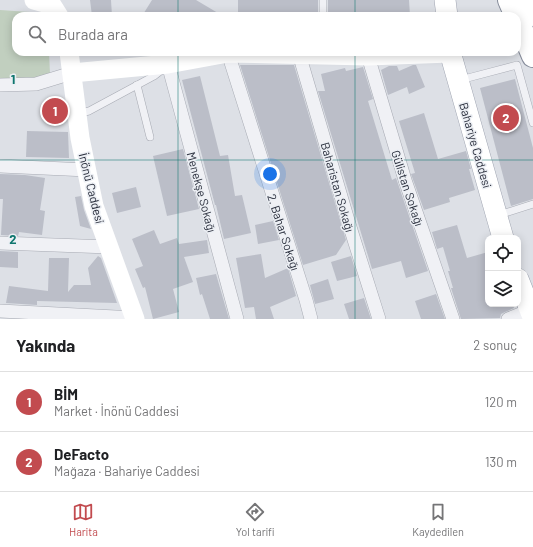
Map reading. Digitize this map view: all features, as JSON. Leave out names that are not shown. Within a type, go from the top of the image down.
[{"type":"highway","points":[[508,0],[514,12]]},
{"type":"highway","points":[[526,0],[533,15]]},
{"type":"highway","points":[[521,28],[533,56]]},
{"type":"main road","points":[[445,0],[446,12]]},
{"type":"main road","name":"İnönü Caddesi","points":[[70,56],[80,138],[94,206],[135,318]]},
{"type":"main road","points":[[72,73],[168,64],[212,56]]},
{"type":"main road","name":"Bahariye Caddesi","points":[[451,56],[502,235]]},
{"type":"main road","points":[[521,286],[532,315]]},
{"type":"street","name":"2. Bahar Sokağı","points":[[229,56],[304,292],[311,319]]},
{"type":"street","name":"Baharistan Sokağı","points":[[300,56],[347,220],[379,319]]},
{"type":"street","name":"Gülistan Sokağı","points":[[368,56],[405,180],[453,319]]},
{"type":"street","name":"Menekşe Sokağı","points":[[168,64],[237,319]]},
{"type":"street","points":[[0,85],[36,84],[72,73]]},
{"type":"street","points":[[0,166],[87,170]]},
{"type":"street","points":[[0,243],[109,247]]},
{"type":"street","points":[[0,311],[135,318]]},
{"type":"street","points":[[508,319],[532,315]]},
{"type":"lane","points":[[323,0],[324,12]]},
{"type":"lane","points":[[77,114],[89,111],[154,76],[168,64]]},
{"type":"lane","points":[[458,81],[518,65],[533,123]]},
{"type":"lane","points":[[137,85],[150,137]]},
{"type":"lane","points":[[496,215],[533,204]]},
{"type":"green space","points":[[0,10],[30,12],[12,12],[12,56],[49,56],[50,74],[40,79],[0,79]]},
{"type":"building","points":[[90,0],[111,0],[112,12],[92,12]]},
{"type":"building","points":[[152,0],[196,0],[216,12],[144,12]]},
{"type":"building","points":[[238,0],[318,0],[318,12],[238,12]]},
{"type":"building","points":[[328,0],[409,0],[410,12],[328,12]]},
{"type":"building","points":[[240,65],[294,65],[346,240],[336,255],[303,265]]},
{"type":"building","points":[[416,65],[425,87],[409,94],[407,87],[388,95],[381,70],[389,66],[397,66],[399,71]]},
{"type":"building","points":[[363,67],[373,99],[368,101],[392,180],[396,178],[428,271],[406,278],[401,261],[372,269],[318,91],[325,91],[321,74],[345,68],[346,71]]},
{"type":"building","points":[[200,76],[220,156],[228,155],[235,196],[242,195],[251,233],[224,239],[182,80]]},
{"type":"building","points":[[515,79],[533,148],[533,199],[511,206],[480,88]]},
{"type":"building","points":[[424,113],[438,159],[466,151],[475,190],[449,198],[450,202],[424,210],[411,174],[415,173],[399,121]]},
{"type":"building","points":[[27,131],[68,132],[69,158],[26,157]]},
{"type":"building","points":[[183,149],[199,209],[167,216],[153,156]]},
{"type":"building","points":[[0,174],[25,175],[45,178],[40,210],[45,211],[42,235],[19,232],[18,236],[1,235],[3,199],[0,199]]},
{"type":"building","points":[[136,187],[141,207],[117,213],[112,193]]},
{"type":"building","points":[[81,196],[91,229],[80,226],[75,197]]},
{"type":"building","points":[[273,221],[279,240],[258,244],[255,225]]},
{"type":"building","points":[[457,225],[467,258],[485,253],[485,307],[514,308],[501,314],[500,318],[461,319],[451,288],[453,288],[448,271],[450,271],[443,247],[437,249],[432,232]]},
{"type":"building","points":[[154,230],[160,244],[177,238],[179,244],[207,240],[209,253],[184,257],[193,282],[173,289],[179,312],[153,319],[145,287],[143,288],[135,269],[143,266],[132,239]]},
{"type":"building","points":[[0,251],[18,252],[18,268],[0,267]]},
{"type":"building","points":[[261,254],[265,278],[288,268],[296,296],[270,307],[274,319],[256,319],[254,307],[245,308],[236,258]]},
{"type":"building","points":[[98,256],[101,258],[117,303],[37,301],[37,305],[6,303],[9,286],[48,291],[49,258],[69,258],[68,292],[74,285],[91,285],[88,268]]},
{"type":"building","points":[[351,256],[357,276],[337,281],[331,262]]},
{"type":"building","points":[[216,274],[229,319],[210,319],[202,294],[200,295],[196,278]]},
{"type":"building","points":[[328,279],[334,299],[315,304],[310,285]]},
{"type":"building","points":[[436,294],[445,319],[421,319],[415,301]]},
{"type":"building","points":[[364,298],[371,319],[349,319],[344,304]]},
{"type":"place","name":"BİM","points":[[55,111]]},
{"type":"place","name":"DeFacto","points":[[506,118]]}]
